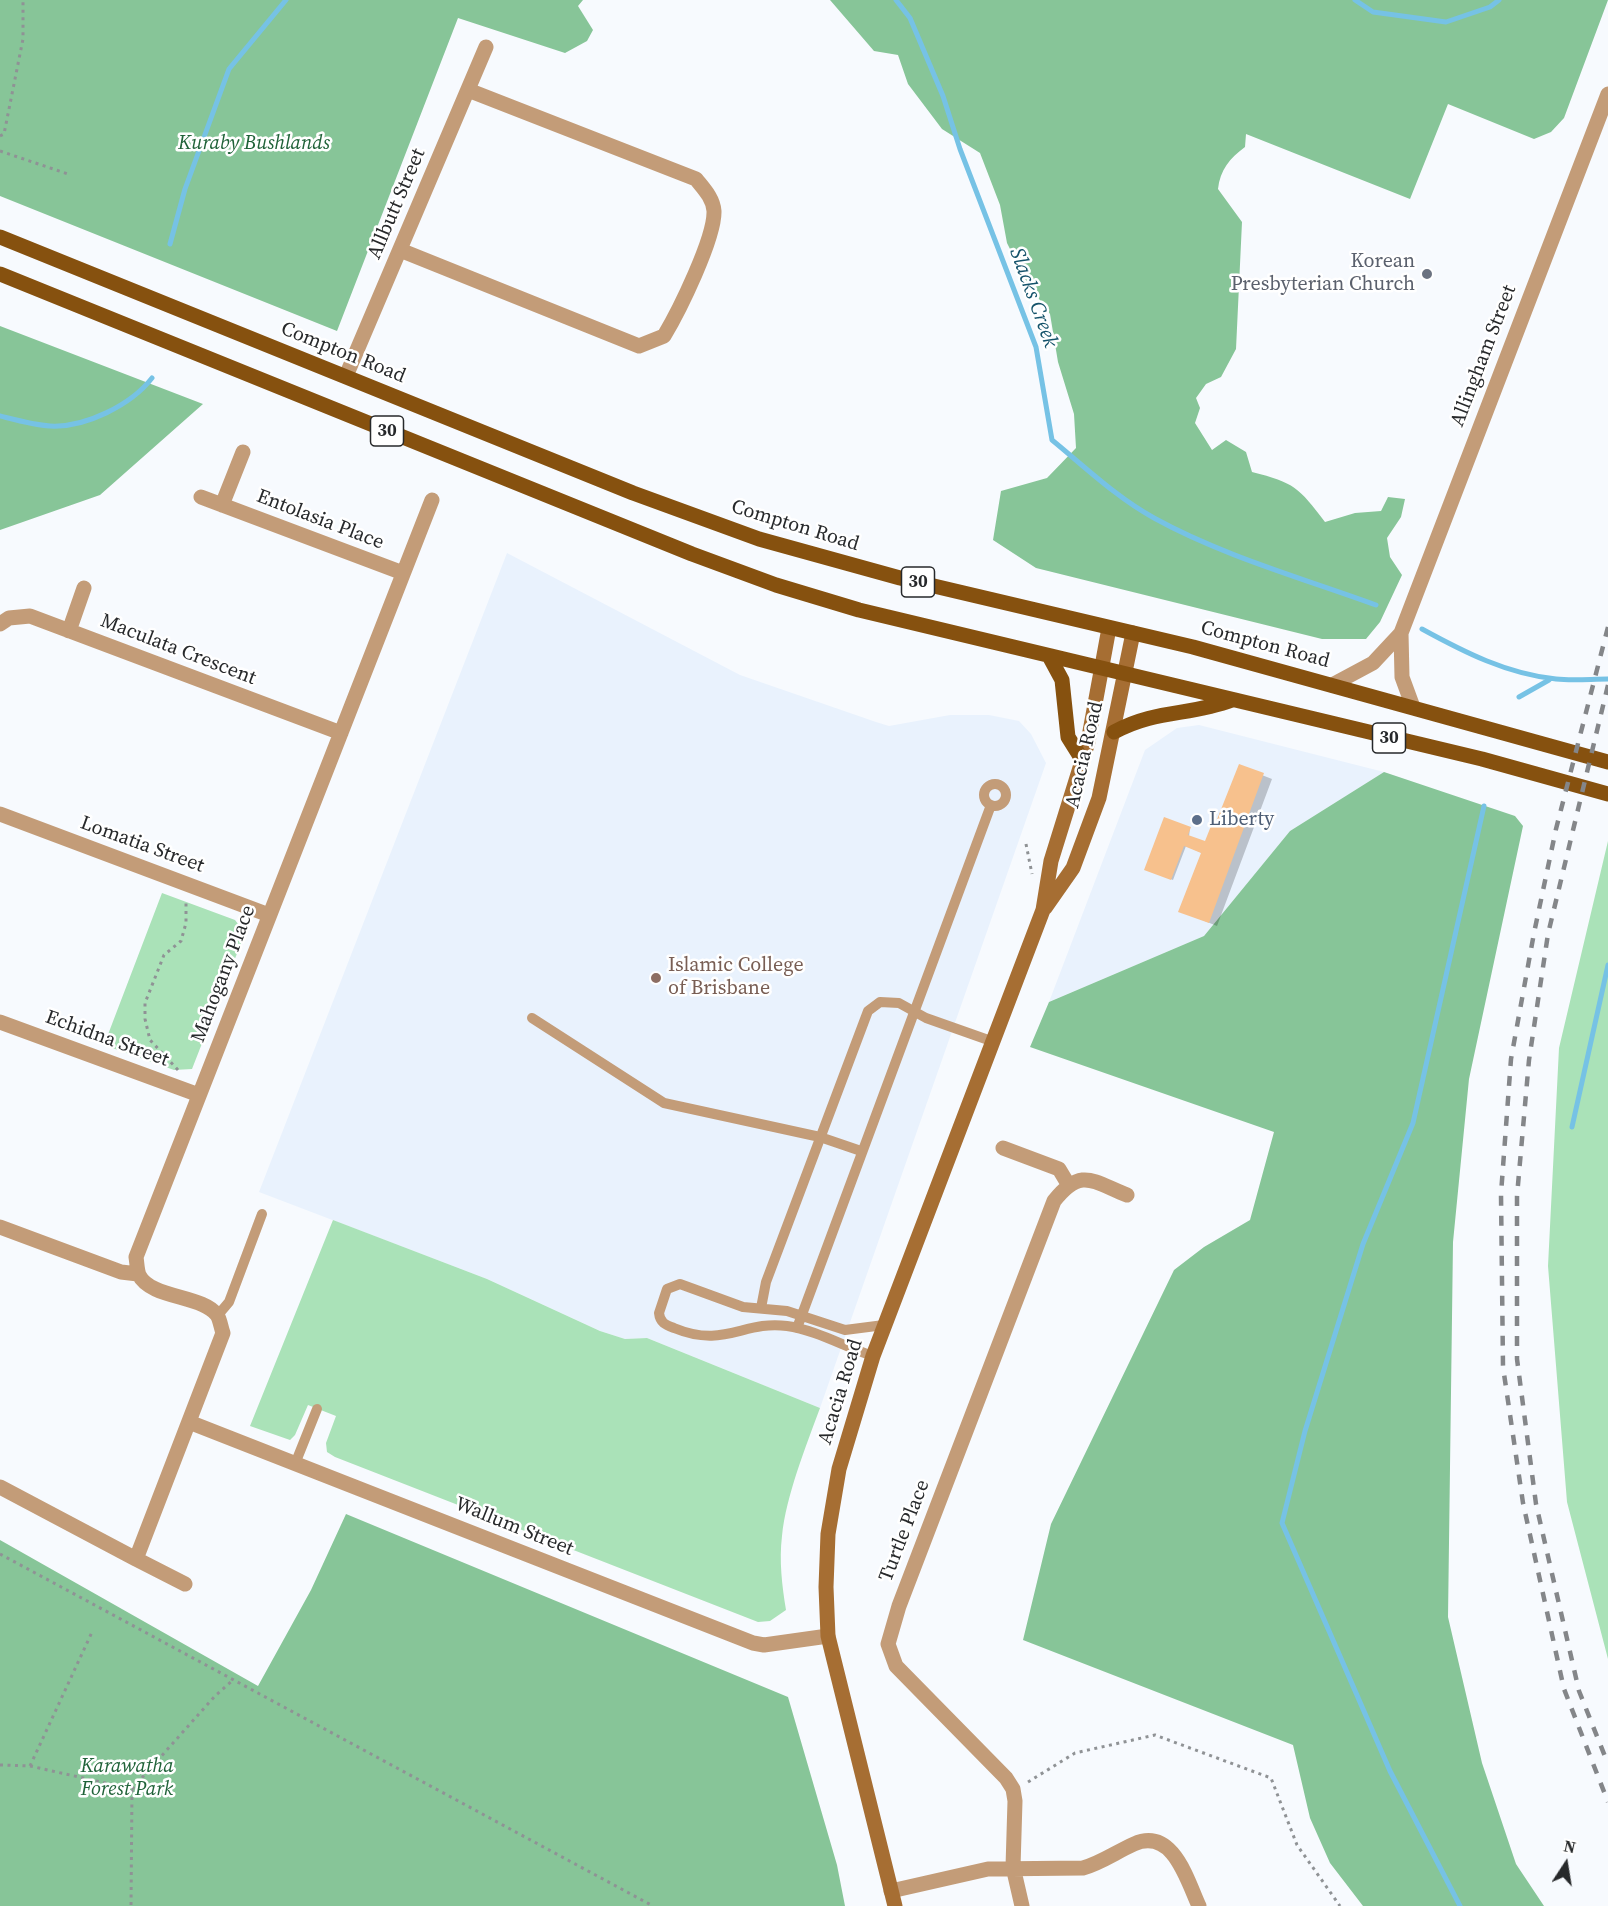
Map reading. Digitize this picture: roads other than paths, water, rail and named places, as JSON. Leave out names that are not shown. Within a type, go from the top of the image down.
[{"type":"main road","name":"Compton Road","points":[[0,237],[633,493],[728,529],[900,578],[1133,633],[1332,685],[1608,762]]},
{"type":"main road","name":"30","points":[[0,274],[735,570],[868,612],[1482,759],[1608,794]]},
{"type":"main road","points":[[1049,656],[1061,674],[1068,737],[1083,761]]},
{"type":"main road","points":[[1114,732],[1139,719],[1168,712],[1207,709],[1232,700]]},
{"type":"street","name":"Allbutt Street","points":[[346,376],[486,47]]},
{"type":"street","points":[[400,250],[639,346],[664,336],[713,229],[714,209],[710,196],[696,179],[468,90]]},
{"type":"street","name":"Allingham Street","points":[[1332,685],[1373,663],[1401,633],[1608,94]]},
{"type":"street","points":[[222,505],[243,452]]},
{"type":"street","name":"Entolasia Place","points":[[201,497],[403,573]]},
{"type":"street","name":"Mahogany Place","points":[[138,1275],[136,1257],[432,500]]},
{"type":"street","points":[[69,631],[84,588]]},
{"type":"street","name":"Maculata Crescent","points":[[0,624],[9,618],[30,616],[341,733]]},
{"type":"street","name":"Acacia Road","points":[[893,1898],[828,1636],[826,1570],[833,1505],[849,1434],[873,1356],[1043,910],[1051,861],[1083,761],[1109,628]]},
{"type":"street","name":"Acacia Road","points":[[1043,910],[1073,868],[1105,781],[1133,633]]},
{"type":"street","name":"Allingham Street","points":[[1401,633],[1402,677],[1413,707]]},
{"type":"street","name":"Lomatia Street","points":[[0,814],[269,915]]},
{"type":"street","name":"Echidna Street","points":[[0,1022],[199,1095]]},
{"type":"street","points":[[1003,1148],[1059,1169],[1068,1184],[1086,1179],[1127,1195]]},
{"type":"street","name":"Turtle Place","points":[[1013,1867],[1013,1790],[1006,1778],[896,1666],[890,1655],[888,1644],[899,1606],[1054,1201],[1068,1184]]},
{"type":"street","points":[[0,1227],[121,1272],[138,1275],[156,1288],[208,1308],[218,1315],[222,1333],[136,1559]]},
{"type":"street","name":"Wallum Street","points":[[189,1422],[753,1643],[764,1645],[828,1636]]},
{"type":"street","points":[[0,1487],[185,1584]]},
{"type":"street","points":[[893,1898],[988,1869],[1083,1868],[1095,1865],[1136,1843],[1155,1841],[1170,1849],[1199,1906]]},
{"type":"street","points":[[1013,1867],[1022,1906]]},
{"type":"lane","points":[[797,1328],[913,1010],[991,805]]},
{"type":"lane","points":[[760,1308],[766,1282],[868,1011],[874,1005],[885,1002],[899,1003],[994,1042]]},
{"type":"lane","points":[[532,1018],[664,1103],[820,1137],[861,1151]]},
{"type":"lane","points":[[218,1315],[229,1302],[262,1214]]},
{"type":"lane","points":[[873,1356],[797,1328],[772,1325],[713,1337],[680,1330],[664,1324],[659,1317],[668,1289],[676,1284],[685,1284],[743,1307],[801,1315],[844,1330],[854,1331],[884,1325]]},
{"type":"lane","points":[[295,1464],[317,1409]]},
{"type":"waterway","name":"Slacks Creek","points":[[170,244],[185,189],[229,69],[286,0]]},
{"type":"waterway","name":"Slacks Creek","points":[[896,0],[910,18],[943,96],[960,149],[1036,347],[1052,440],[1127,501],[1180,532],[1263,566],[1376,605]]},
{"type":"waterway","points":[[1355,0],[1373,12],[1446,22],[1490,7],[1499,0]]},
{"type":"waterway","name":"Slacks Creek","points":[[0,416],[50,426],[78,423],[120,406],[152,378]]},
{"type":"waterway","name":"Slacks Creek","points":[[1422,629],[1470,654],[1520,672],[1562,680],[1608,679]]},
{"type":"waterway","points":[[1519,697],[1549,680]]},
{"type":"waterway","points":[[1460,1906],[1390,1771],[1282,1523],[1305,1431],[1363,1244],[1413,1123],[1484,806]]},
{"type":"waterway","points":[[1572,1127],[1608,965]]},
{"type":"railway","points":[[1608,627],[1556,829],[1534,933],[1511,1059],[1501,1194],[1503,1367],[1523,1503],[1564,1689],[1608,1802]]},
{"type":"railway","points":[[1608,685],[1548,934],[1529,1060],[1517,1196],[1517,1359],[1536,1504],[1579,1691],[1608,1764]]},
{"type":"place","name":"Korean Presbyterian Church","points":[[1427,274]]},
{"type":"place","name":"Liberty","points":[[1197,820]]},
{"type":"place","name":"Islamic College of Brisbane","points":[[656,978]]},
{"type":"park label","name":"Kuraby Bushlands","points":[[254,144]]},
{"type":"park label","name":"Karawatha Forest Park","points":[[127,1778]]}]
